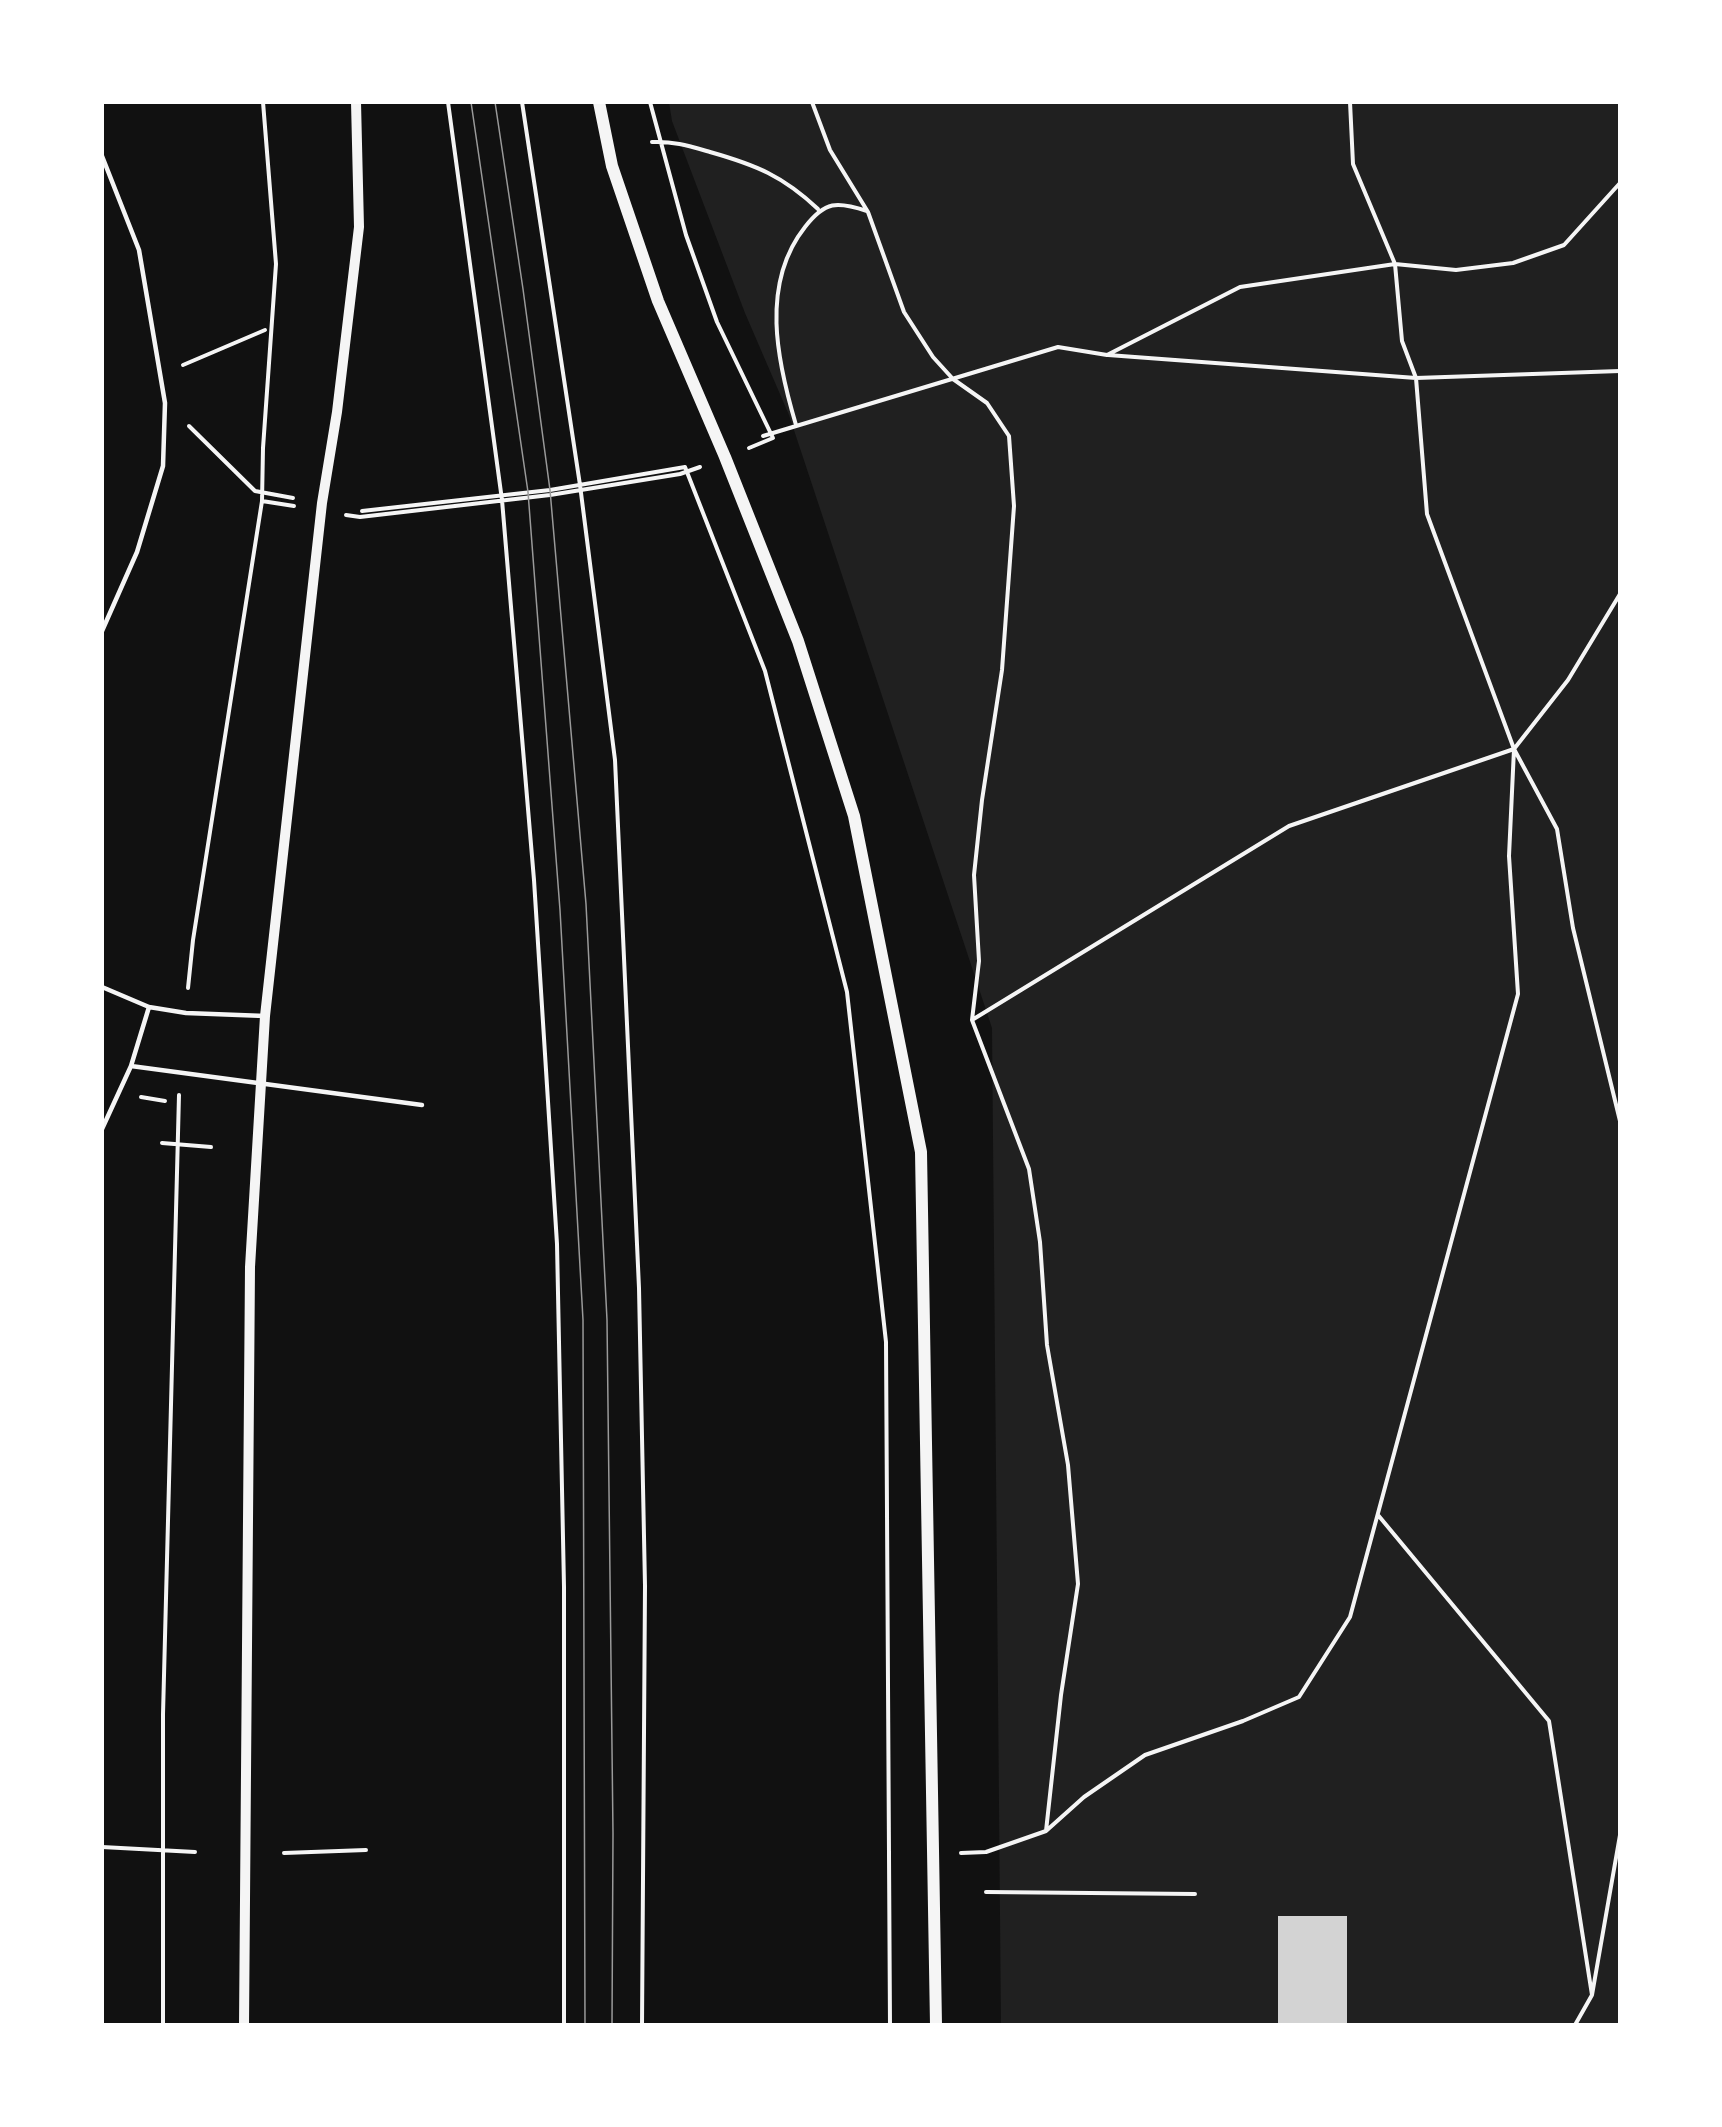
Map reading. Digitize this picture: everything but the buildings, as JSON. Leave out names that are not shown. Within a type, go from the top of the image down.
[{"type":"main road","points":[[599,102],[612,166],[658,301],[725,457],[798,641],[854,816],[921,1152],[936,2025]]},
{"type":"street","points":[[244,2025],[250,1267],[265,1016],[321,510],[337,412],[359,227],[359,136],[356,102]]},
{"type":"lane","points":[[102,156],[140,250],[165,403],[162,466],[137,552],[102,631]]},
{"type":"lane","points":[[102,987],[150,1007],[186,1013],[265,1016]]},
{"type":"lane","points":[[102,1129],[131,1066],[150,1007]]},
{"type":"lane","points":[[131,1066],[422,1105]]},
{"type":"path","points":[[186,1013],[193,940],[262,501],[263,448],[276,264],[263,102]]},
{"type":"path","points":[[448,102],[501,498],[534,880],[557,1244],[564,1587],[564,2025]]},
{"type":"path","points":[[522,102],[580,488],[615,760],[639,1276],[645,1586],[642,2025]]},
{"type":"path","points":[[650,102],[686,236],[717,322],[773,438],[687,472]]},
{"type":"path","points":[[812,102],[830,150],[868,212],[904,312],[933,357],[953,379],[987,403],[1009,436],[1014,506],[1002,670],[982,800],[974,875],[979,961],[972,1020],[1029,1169],[1040,1242],[1047,1345],[1068,1465],[1078,1584],[1061,1695],[1046,1831]]},
{"type":"path","points":[[1350,102],[1353,164],[1395,264],[1402,341],[1416,378],[1427,514],[1514,749],[1557,829],[1573,928],[1620,1121]]},
{"type":"path","points":[[651,142],[672,140],[751,163],[796,189],[818,209]]},
{"type":"path","points":[[1107,355],[1240,287],[1395,264],[1456,270],[1513,263],[1564,244],[1620,183]]},
{"type":"path","points":[[796,425],[780,371],[778,281],[795,240],[818,209],[845,203],[868,212]]},
{"type":"path","points":[[160,374],[265,330]]},
{"type":"path","points":[[763,436],[1058,347],[1107,355],[1416,378],[1620,371]]},
{"type":"path","points":[[165,403],[255,491],[293,498]]},
{"type":"path","points":[[262,501],[360,517],[580,488],[685,467],[765,671],[847,992],[886,1342],[890,2025]]},
{"type":"path","points":[[362,511],[501,498]]},
{"type":"path","points":[[972,1020],[1289,826],[1514,749],[1568,681],[1620,594]]},
{"type":"path","points":[[933,1854],[986,1852],[1046,1831],[1084,1797],[1144,1755],[1243,1721],[1299,1697],[1350,1617],[1518,994],[1509,856],[1514,749]]},
{"type":"path","points":[[163,2025],[165,1852],[163,1702],[176,1145],[181,1072]]},
{"type":"path","points":[[162,1143],[211,1147]]},
{"type":"path","points":[[1378,1515],[1549,1721],[1592,1995]]},
{"type":"path","points":[[1575,2025],[1592,1995],[1620,1835]]},
{"type":"path","points":[[102,1847],[195,1852]]},
{"type":"path","points":[[284,1853],[366,1850]]},
{"type":"path","points":[[986,1892],[1195,1894]]},
{"type":"shaded area","points":[[669,102],[1620,102],[1620,2025],[1001,2025],[992,1028],[789,415],[745,313],[672,121]]},
{"type":"tram line","points":[[471,102],[528,492],[560,910],[583,1320],[585,2025]]},
{"type":"tram line","points":[[495,102],[550,490],[586,904],[607,1320],[613,1834],[612,2025]]}]
